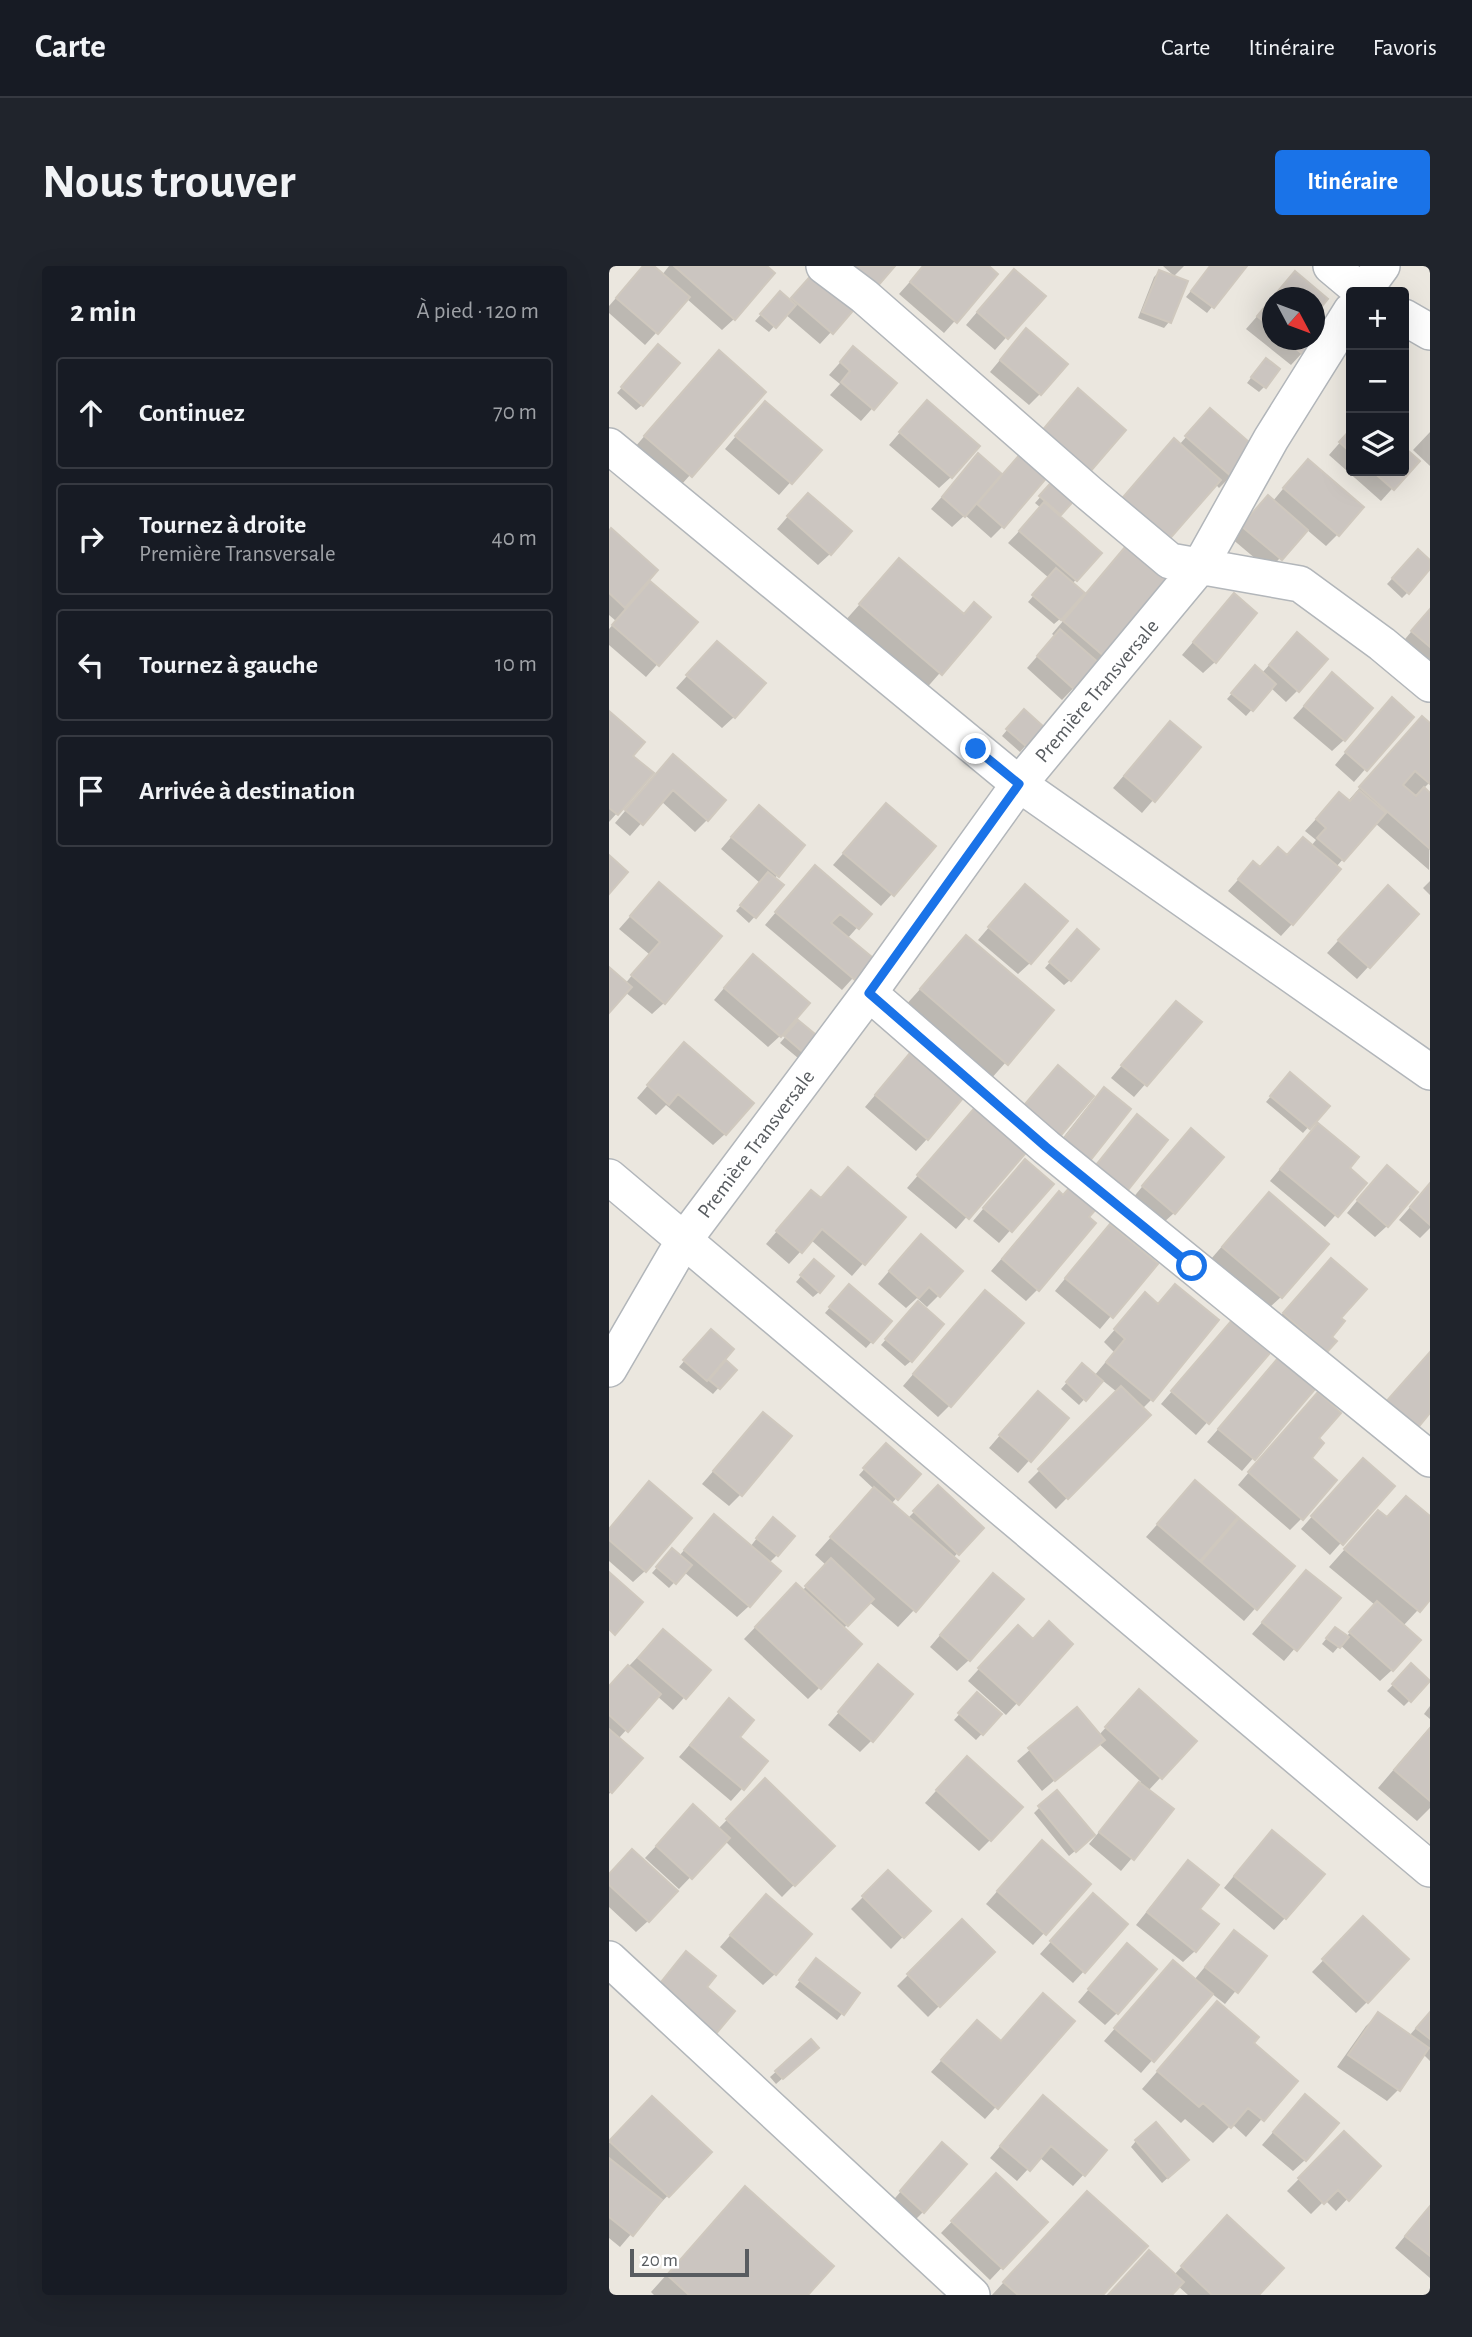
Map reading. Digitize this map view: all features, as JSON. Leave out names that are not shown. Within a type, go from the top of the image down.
[{"type":"street","points":[[824,266],[864,296],[1089,494],[1170,561],[1300,584],[1383,644],[1430,684]]},
{"type":"street","points":[[1331,266],[1357,287]]},
{"type":"street","points":[[1367,287],[1382,266]]},
{"type":"street","name":"Première Transversale","points":[[609,1369],[684,1240],[869,993],[1019,784],[1200,566],[1271,439],[1346,319]]},
{"type":"street","points":[[1409,320],[1430,332]]},
{"type":"street","points":[[609,446],[1019,784],[1430,1072]]},
{"type":"street","points":[[869,993],[1046,1147],[1430,1459]]},
{"type":"street","points":[[609,1177],[1430,1868]]},
{"type":"street","points":[[609,1959],[972,2295]]},
{"type":"building","points":[[643,266],[654,266],[690,297],[658,334],[616,298]]},
{"type":"building","points":[[674,266],[767,266],[775,273],[735,320]]},
{"type":"building","points":[[837,266],[895,266],[870,295]]},
{"type":"building","points":[[923,266],[989,266],[998,274],[957,323],[910,282]]},
{"type":"building","points":[[1210,266],[1247,266],[1214,308],[1191,291]]},
{"type":"building","points":[[1014,269],[1046,296],[1008,339],[977,312]]},
{"type":"building","points":[[816,270],[857,306],[833,334],[791,298]]},
{"type":"building","points":[[1159,270],[1188,281],[1171,323],[1142,312]]},
{"type":"building","points":[[1295,271],[1314,287],[1281,287]]},
{"type":"building","points":[[780,291],[796,305],[776,328],[760,314]]},
{"type":"building","points":[[1026,328],[1068,364],[1041,395],[1000,360]]},
{"type":"building","points":[[658,344],[680,363],[643,406],[621,387]]},
{"type":"building","points":[[853,346],[897,383],[874,410],[841,382],[850,371],[840,362]]},
{"type":"building","points":[[719,350],[766,392],[692,477],[644,436]]},
{"type":"building","points":[[1266,358],[1280,369],[1266,388],[1251,377]]},
{"type":"building","points":[[1078,388],[1126,430],[1089,473],[1041,432]]},
{"type":"building","points":[[927,400],[980,446],[952,478],[899,432]]},
{"type":"building","points":[[765,401],[822,450],[792,484],[735,436]]},
{"type":"building","points":[[1210,408],[1257,449],[1232,477],[1185,436]]},
{"type":"building","points":[[1346,434],[1346,448],[1339,442]]},
{"type":"building","points":[[1174,438],[1221,480],[1166,543],[1119,502]]},
{"type":"building","points":[[1409,451],[1420,461],[1409,473]]},
{"type":"building","points":[[978,453],[1002,474],[965,517],[942,497]]},
{"type":"building","points":[[1021,453],[1048,476],[1004,528],[977,504]]},
{"type":"building","points":[[1308,459],[1364,507],[1339,536],[1283,488]]},
{"type":"building","points":[[1057,476],[1079,495],[1061,515],[1039,496]]},
{"type":"building","points":[[1378,476],[1407,476],[1394,490]]},
{"type":"building","points":[[808,493],[852,531],[831,555],[787,516]]},
{"type":"building","points":[[1268,495],[1308,530],[1282,560],[1241,526]]},
{"type":"building","points":[[1044,502],[1102,553],[1077,581],[1019,531]]},
{"type":"building","points":[[611,528],[658,570],[625,608],[609,593]]},
{"type":"building","points":[[1131,540],[1174,576],[1105,657],[1063,621]]},
{"type":"building","points":[[1418,549],[1430,560],[1430,569],[1409,594],[1392,578]]},
{"type":"building","points":[[899,558],[964,614],[974,602],[991,617],[942,675],[859,604]]},
{"type":"building","points":[[1056,568],[1085,593],[1061,620],[1032,595]]},
{"type":"building","points":[[650,581],[698,622],[659,666],[612,625]]},
{"type":"building","points":[[1234,593],[1257,613],[1216,663],[1193,642]]},
{"type":"building","points":[[1430,609],[1430,647],[1411,631]]},
{"type":"building","points":[[1060,629],[1099,663],[1075,690],[1037,656]]},
{"type":"building","points":[[1297,632],[1328,659],[1299,692],[1269,665]]},
{"type":"building","points":[[717,641],[766,683],[735,718],[686,675]]},
{"type":"building","points":[[1255,665],[1276,684],[1253,711],[1231,693]]},
{"type":"building","points":[[1332,672],[1373,708],[1345,741],[1304,706]]},
{"type":"building","points":[[1392,697],[1414,717],[1367,771],[1345,752]]},
{"type":"building","points":[[1024,709],[1044,727],[1027,747],[1006,729]]},
{"type":"building","points":[[609,711],[645,742],[633,756],[654,773],[618,815],[609,808]]},
{"type":"building","points":[[1422,716],[1430,723],[1430,784],[1415,771],[1403,785],[1416,796],[1424,787],[1430,793],[1430,849],[1359,787]]},
{"type":"building","points":[[1170,721],[1201,747],[1155,802],[1124,776]]},
{"type":"building","points":[[673,754],[726,800],[708,821],[673,790],[643,825],[625,810]]},
{"type":"building","points":[[1359,790],[1386,813],[1344,861],[1317,838],[1326,828],[1316,819],[1339,792],[1350,801]]},
{"type":"building","points":[[886,803],[936,846],[894,896],[843,853]]},
{"type":"building","points":[[759,805],[805,845],[779,877],[731,837]]},
{"type":"building","points":[[1303,837],[1341,869],[1293,925],[1238,879],[1253,861],[1260,867],[1278,847],[1287,855]]},
{"type":"building","points":[[609,855],[628,872],[609,894]]},
{"type":"building","points":[[815,865],[872,914],[859,929],[840,914],[831,923],[873,958],[855,980],[775,912]]},
{"type":"building","points":[[768,872],[784,885],[756,918],[740,905]]},
{"type":"building","points":[[659,882],[722,936],[665,1004],[631,975],[660,942],[630,916]]},
{"type":"building","points":[[1025,884],[1068,921],[1031,964],[988,927]]},
{"type":"building","points":[[1388,885],[1419,914],[1370,968],[1338,940]]},
{"type":"building","points":[[1077,929],[1099,949],[1071,981],[1049,962]]},
{"type":"building","points":[[966,935],[1054,1010],[1008,1065],[920,989]]},
{"type":"building","points":[[753,954],[810,1003],[781,1037],[724,988]]},
{"type":"building","points":[[609,967],[632,987],[609,1013]]},
{"type":"building","points":[[1176,1001],[1202,1022],[1147,1086],[1121,1065]]},
{"type":"building","points":[[798,1020],[820,1038],[805,1054],[784,1036]]},
{"type":"building","points":[[684,1042],[754,1103],[726,1135],[678,1094],[669,1105],[647,1085]]},
{"type":"building","points":[[910,1053],[963,1098],[928,1140],[875,1095]]},
{"type":"building","points":[[1058,1065],[1094,1096],[1057,1140],[1021,1109]]},
{"type":"building","points":[[1290,1072],[1330,1106],[1310,1129],[1270,1096]]},
{"type":"building","points":[[1104,1087],[1131,1109],[1089,1162],[1062,1141]]},
{"type":"building","points":[[978,1104],[1030,1148],[969,1219],[917,1175]]},
{"type":"building","points":[[1137,1114],[1168,1140],[1128,1190],[1096,1165]]},
{"type":"building","points":[[1318,1123],[1359,1157],[1350,1168],[1367,1183],[1338,1217],[1280,1169]]},
{"type":"building","points":[[1191,1128],[1224,1157],[1175,1214],[1142,1186]]},
{"type":"building","points":[[1025,1159],[1054,1184],[1012,1232],[983,1208]]},
{"type":"building","points":[[1387,1165],[1418,1192],[1388,1227],[1357,1200]]},
{"type":"building","points":[[848,1167],[906,1217],[865,1265],[822,1229],[802,1253],[776,1231],[811,1190],[821,1198]]},
{"type":"building","points":[[1430,1183],[1430,1225],[1410,1207]]},
{"type":"building","points":[[1072,1185],[1097,1208],[1089,1217],[1096,1223],[1039,1291],[1002,1259],[1059,1191],[1063,1195]]},
{"type":"building","points":[[1269,1192],[1329,1244],[1282,1298],[1222,1247]]},
{"type":"building","points":[[1110,1224],[1158,1264],[1113,1318],[1065,1278]]},
{"type":"building","points":[[921,1234],[963,1271],[940,1297],[929,1287],[919,1298],[889,1271]]},
{"type":"building","points":[[1331,1258],[1367,1289],[1341,1318],[1345,1321],[1332,1337],[1337,1341],[1327,1352],[1283,1313]]},
{"type":"building","points":[[814,1259],[834,1276],[820,1293],[800,1275]]},
{"type":"building","points":[[849,1284],[892,1321],[873,1343],[829,1307]]},
{"type":"building","points":[[1175,1284],[1219,1320],[1153,1401],[1106,1362],[1125,1339],[1114,1329],[1145,1292],[1158,1304]]},
{"type":"building","points":[[985,1290],[1024,1323],[951,1407],[913,1374]]},
{"type":"building","points":[[918,1301],[944,1324],[912,1362],[885,1339]]},
{"type":"building","points":[[1233,1319],[1271,1352],[1209,1424],[1171,1391]]},
{"type":"building","points":[[711,1329],[734,1349],[707,1381],[683,1360]]},
{"type":"building","points":[[1430,1352],[1430,1413],[1416,1430],[1385,1403]]},
{"type":"building","points":[[1278,1358],[1315,1389],[1255,1460],[1218,1429]]},
{"type":"building","points":[[726,1360],[737,1370],[720,1389],[709,1380]]},
{"type":"building","points":[[1082,1363],[1103,1381],[1086,1401],[1066,1382]]},
{"type":"building","points":[[1121,1386],[1151,1415],[1068,1499],[1038,1469]]},
{"type":"building","points":[[1038,1391],[1069,1418],[1031,1462],[999,1435]]},
{"type":"building","points":[[1318,1392],[1341,1413],[1319,1438],[1324,1443],[1312,1458],[1337,1480],[1303,1520],[1248,1472]]},
{"type":"building","points":[[763,1412],[792,1436],[742,1496],[713,1471]]},
{"type":"building","points":[[886,1443],[921,1474],[898,1500],[863,1468]]},
{"type":"building","points":[[1363,1458],[1395,1486],[1343,1545],[1311,1516]]},
{"type":"building","points":[[1195,1480],[1238,1517],[1200,1561],[1157,1524]]},
{"type":"building","points":[[649,1481],[692,1518],[646,1572],[609,1540],[609,1529]]},
{"type":"building","points":[[938,1485],[984,1528],[959,1555],[913,1511]]},
{"type":"building","points":[[874,1487],[959,1561],[916,1612],[830,1537]]},
{"type":"building","points":[[1406,1496],[1430,1516],[1430,1600],[1420,1612],[1344,1549],[1378,1510],[1387,1517]]},
{"type":"building","points":[[714,1514],[781,1571],[750,1607],[684,1550]]},
{"type":"building","points":[[773,1517],[795,1536],[778,1556],[756,1538]]},
{"type":"building","points":[[1239,1518],[1295,1566],[1257,1610],[1201,1562]]},
{"type":"building","points":[[672,1548],[692,1565],[676,1584],[656,1567]]},
{"type":"building","points":[[831,1558],[874,1599],[848,1626],[805,1586]]},
{"type":"building","points":[[1306,1570],[1341,1598],[1297,1651],[1262,1622]]},
{"type":"building","points":[[609,1572],[643,1602],[615,1635],[609,1629]]},
{"type":"building","points":[[993,1573],[1024,1599],[970,1661],[940,1635]]},
{"type":"building","points":[[796,1583],[862,1644],[821,1689],[755,1627]]},
{"type":"building","points":[[1377,1601],[1421,1640],[1393,1671],[1349,1632]]},
{"type":"building","points":[[1049,1621],[1073,1644],[1019,1705],[978,1668],[1018,1625],[1033,1639]]},
{"type":"building","points":[[1335,1627],[1349,1637],[1340,1648],[1326,1638]]},
{"type":"building","points":[[663,1629],[711,1670],[686,1699],[638,1658]]},
{"type":"building","points":[[1411,1663],[1430,1681],[1411,1702],[1392,1684]]},
{"type":"building","points":[[878,1664],[913,1694],[873,1742],[838,1712]]},
{"type":"building","points":[[628,1665],[661,1694],[628,1732],[609,1715],[609,1686]]},
{"type":"building","points":[[1139,1689],[1197,1741],[1162,1779],[1105,1727]]},
{"type":"building","points":[[977,1692],[1002,1714],[983,1735],[958,1713]]},
{"type":"building","points":[[729,1698],[754,1720],[740,1737],[768,1761],[744,1790],[690,1745]]},
{"type":"building","points":[[1077,1707],[1105,1740],[1055,1781],[1028,1748]]},
{"type":"building","points":[[1430,1728],[1430,1801],[1394,1770]]},
{"type":"building","points":[[609,1729],[643,1758],[612,1793],[609,1790]]},
{"type":"building","points":[[967,1756],[1023,1807],[991,1841],[936,1790]]},
{"type":"building","points":[[765,1778],[835,1846],[795,1886],[726,1819]]},
{"type":"building","points":[[1139,1782],[1174,1809],[1134,1860],[1099,1832]]},
{"type":"building","points":[[1057,1790],[1095,1835],[1076,1852],[1038,1806]]},
{"type":"building","points":[[693,1804],[730,1838],[692,1879],[656,1846]]},
{"type":"building","points":[[1272,1830],[1325,1874],[1286,1919],[1234,1876]]},
{"type":"building","points":[[1042,1840],[1091,1884],[1046,1935],[997,1891]]},
{"type":"building","points":[[632,1849],[678,1891],[649,1922],[609,1885],[609,1874]]},
{"type":"building","points":[[1188,1860],[1219,1885],[1200,1909],[1219,1924],[1196,1952],[1147,1912]]},
{"type":"building","points":[[888,1870],[931,1911],[904,1938],[862,1896]]},
{"type":"building","points":[[1093,1893],[1128,1924],[1085,1973],[1050,1941]]},
{"type":"building","points":[[766,1894],[812,1934],[776,1975],[730,1935]]},
{"type":"building","points":[[1363,1916],[1409,1959],[1368,2003],[1322,1959]]},
{"type":"building","points":[[962,1919],[995,1952],[940,2007],[907,1974]]},
{"type":"building","points":[[1234,1930],[1267,1956],[1238,1993],[1205,1967]]},
{"type":"building","points":[[1127,1943],[1157,1969],[1118,2014],[1088,1989]]},
{"type":"building","points":[[686,1951],[716,1976],[707,1987],[735,2011],[715,2035],[657,1987]]},
{"type":"building","points":[[816,1958],[860,1993],[844,2015],[799,1980]]},
{"type":"building","points":[[1173,1960],[1213,1994],[1154,2062],[1114,2028]]},
{"type":"building","points":[[1043,1993],[1075,2021],[998,2109],[941,2060],[977,2020],[1001,2041]]},
{"type":"building","points":[[1217,2001],[1259,2037],[1254,2043],[1298,2081],[1264,2121],[1248,2108],[1231,2128],[1203,2103],[1199,2107],[1157,2071]]},
{"type":"building","points":[[1378,2012],[1429,2048],[1400,2091],[1348,2055]]},
{"type":"building","points":[[1430,2012],[1430,2039],[1416,2028]]},
{"type":"building","points":[[811,2039],[819,2048],[783,2079],[775,2071]]},
{"type":"building","points":[[1305,2094],[1339,2123],[1306,2161],[1273,2132]]},
{"type":"building","points":[[1043,2095],[1107,2150],[1085,2176],[1051,2146],[1030,2171],[1000,2146]]},
{"type":"building","points":[[652,2096],[712,2152],[669,2197],[609,2141]]},
{"type":"building","points":[[1156,2122],[1189,2160],[1168,2178],[1135,2140]]},
{"type":"building","points":[[1344,2131],[1381,2166],[1349,2201],[1338,2190],[1324,2204],[1298,2178]]},
{"type":"building","points":[[942,2142],[967,2164],[924,2213],[900,2191]]},
{"type":"building","points":[[609,2158],[662,2200],[633,2236],[609,2217]]},
{"type":"building","points":[[996,2173],[1048,2222],[1003,2269],[951,2221]]},
{"type":"building","points":[[745,2186],[834,2266],[808,2295],[689,2295],[667,2275]]},
{"type":"building","points":[[1087,2191],[1148,2246],[1103,2295],[1018,2295],[1003,2282]]},
{"type":"building","points":[[1430,2206],[1430,2256],[1405,2236]]},
{"type":"building","points":[[1227,2215],[1284,2268],[1259,2295],[1212,2295],[1181,2266]]},
{"type":"building","points":[[1149,2250],[1184,2282],[1172,2295],[1108,2295]]},
{"type":"route","points":[[976,749],[1019,784],[869,993],[1046,1147],[1192,1266]]}]
